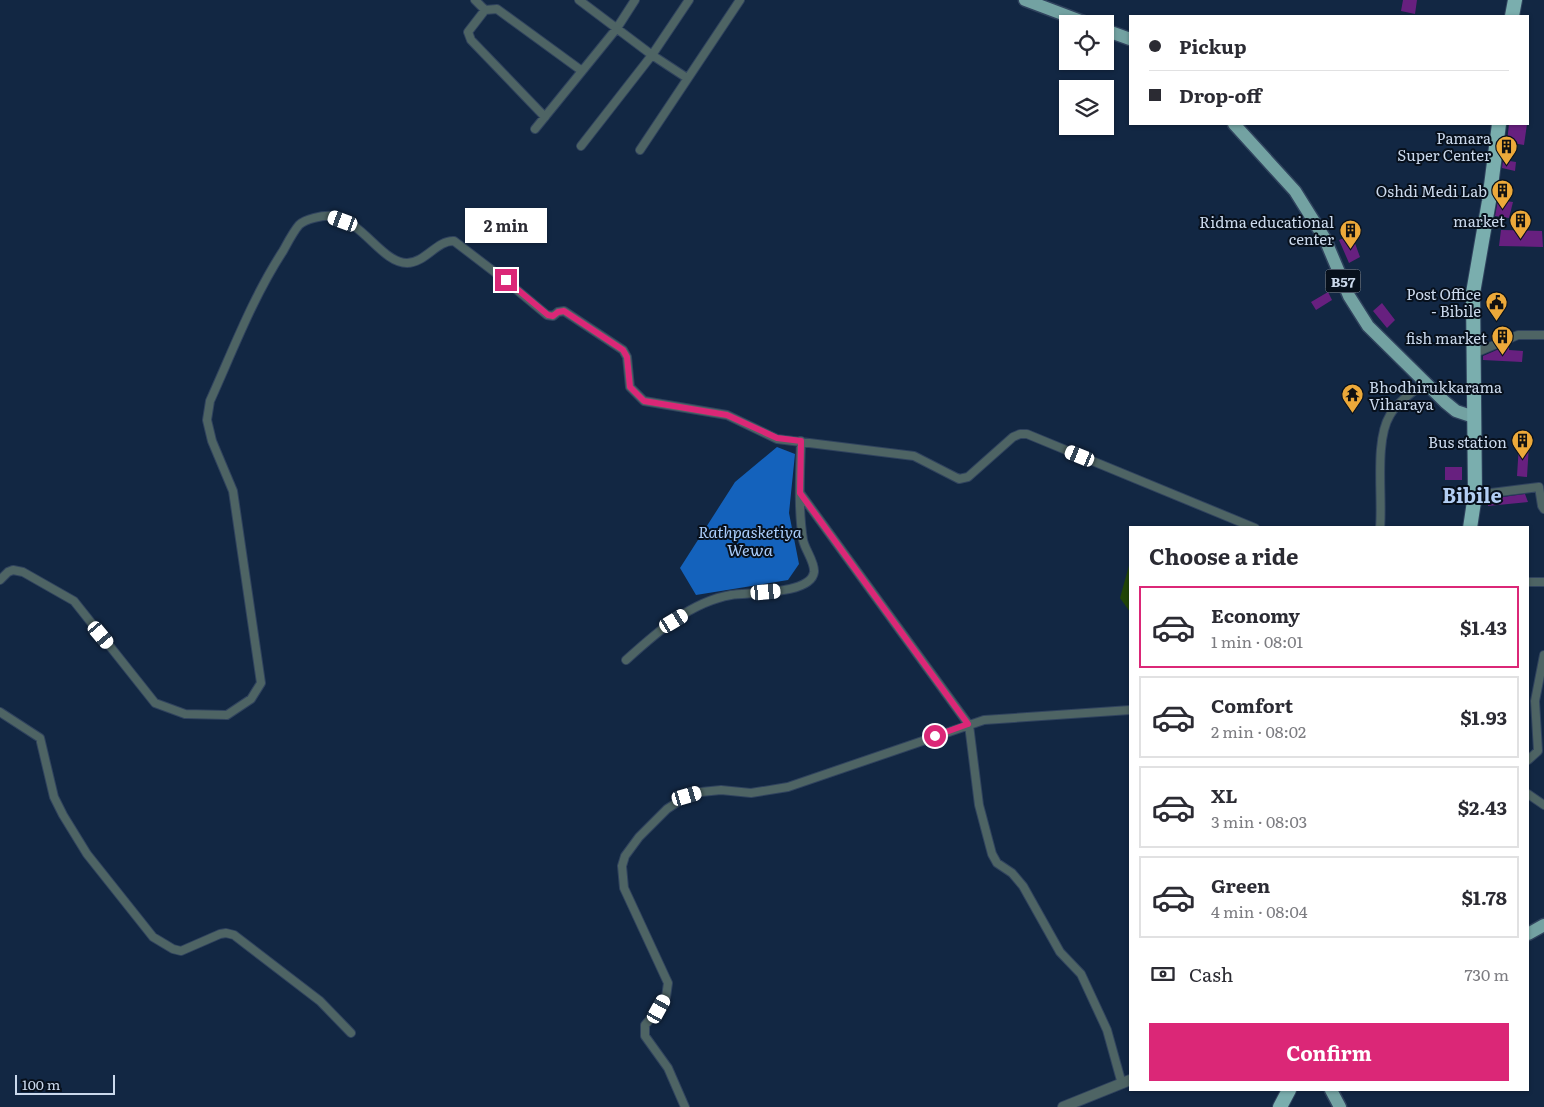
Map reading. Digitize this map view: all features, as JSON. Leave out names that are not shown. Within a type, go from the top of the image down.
[{"type":"highway","points":[[1512,15],[1515,0]]},
{"type":"highway","points":[[1470,526],[1475,496],[1473,293],[1489,201],[1499,125]]},
{"type":"highway","points":[[1280,1107],[1288,1091]]},
{"type":"main road","points":[[1025,0],[1065,15]]},
{"type":"main road","points":[[1114,33],[1129,39]]},
{"type":"main road","name":"B57","points":[[1235,125],[1295,192],[1325,239],[1349,296],[1364,320],[1424,383],[1456,411],[1474,417]]},
{"type":"main road","points":[[1529,933],[1544,925]]},
{"type":"main road","points":[[1332,1091],[1340,1107]]},
{"type":"street","points":[[475,0],[485,10]]},
{"type":"street","points":[[579,0],[652,55],[688,78]]},
{"type":"street","points":[[535,129],[617,28],[635,0]]},
{"type":"street","points":[[581,146],[652,55],[689,0]]},
{"type":"street","points":[[640,150],[740,0]]},
{"type":"street","points":[[545,117],[471,40],[468,32],[485,10],[497,8],[582,71]]},
{"type":"street","points":[[0,580],[13,570],[23,572],[74,601],[156,703],[185,714],[227,715],[251,699],[261,683],[234,490],[212,441],[207,420],[210,401],[267,276],[300,224],[315,218],[331,216],[355,225],[397,262],[409,263],[420,259],[448,240],[454,241],[506,280],[548,315],[553,316],[558,312],[564,311],[623,350],[627,357],[630,387],[644,401],[727,415],[777,438],[914,456],[959,479],[968,477],[1013,437],[1027,434],[1250,526]]},
{"type":"street","points":[[1475,353],[1518,335],[1544,335]]},
{"type":"street","points":[[1380,526],[1380,480],[1387,421],[1394,409],[1424,383]]},
{"type":"street","points":[[626,660],[658,630],[705,602],[731,595],[783,591],[808,582],[813,577],[815,570],[804,542],[800,493],[801,441]]},
{"type":"street","points":[[1475,496],[1539,487],[1544,509]]},
{"type":"street","points":[[800,493],[968,724],[979,804],[992,854],[997,862],[1012,873],[1023,886],[1060,952],[1081,974],[1106,1030],[1126,1082],[1062,1107]]},
{"type":"street","points":[[1529,582],[1544,582]]},
{"type":"street","points":[[1529,759],[1538,751],[1535,702],[1544,655]]},
{"type":"street","points":[[685,1107],[668,1068],[645,1036],[645,1025],[659,1009],[666,997],[668,983],[624,888],[622,866],[625,856],[630,849],[667,809],[687,796],[701,792],[721,790],[751,793],[788,787],[984,720],[1129,710]]},
{"type":"street","points":[[0,712],[40,738],[54,797],[63,815],[87,854],[153,937],[172,949],[181,950],[220,934],[234,935],[320,1001],[351,1033]]},
{"type":"street","points":[[1529,795],[1544,805]]},
{"type":"green space","points":[[1129,566],[1129,611],[1120,598]]},
{"type":"water","name":"Rathpasketiya Wewa","points":[[777,447],[795,454],[789,513],[799,564],[788,580],[696,595],[680,568],[735,482]]},
{"type":"building","points":[[1403,0],[1417,0],[1415,14],[1401,11]]},
{"type":"building","points":[[1509,125],[1527,125],[1524,145],[1507,142]]},
{"type":"building","name":"Pamara Super Center","points":[[1503,160],[1516,162],[1515,171],[1502,168]]},
{"type":"building","name":"Oshdi Medi Lab","points":[[1498,200],[1513,202],[1509,218],[1495,216]]},
{"type":"building","name":"market","points":[[1501,230],[1542,231],[1543,247],[1499,246]]},
{"type":"building","name":"Ridma educational center","points":[[1352,235],[1360,257],[1349,263],[1339,240]]},
{"type":"building","points":[[1328,292],[1332,300],[1316,310],[1311,302]]},
{"type":"building","points":[[1382,303],[1395,320],[1387,328],[1373,311]]},
{"type":"building","name":"fish market","points":[[1509,346],[1509,350],[1523,351],[1522,362],[1483,360],[1483,356]]},
{"type":"building","name":"Bus station","points":[[1519,444],[1529,444],[1527,477],[1517,476]]},
{"type":"building","points":[[1445,467],[1462,467],[1462,480],[1445,480]]},
{"type":"building","points":[[1525,494],[1528,502],[1488,506],[1488,499]]},
{"type":"place","name":"Pamara Super Center","points":[[1507,165]]},
{"type":"place","name":"Oshdi Medi Lab","points":[[1503,209]]},
{"type":"place","name":"market","points":[[1521,239]]},
{"type":"place","name":"Ridma educational center","points":[[1350,249]]},
{"type":"place","name":"Post Office - Bibile","points":[[1497,321]]},
{"type":"place","name":"fish market","points":[[1503,356]]},
{"type":"place","name":"Bhodhirukkarama Viharaya","points":[[1353,414]]},
{"type":"place","name":"Bus station","points":[[1523,460]]},
{"type":"district","name":"Bibile","points":[[1472,494]]},
{"type":"route","points":[[506,280],[548,315],[553,316],[558,312],[564,311],[623,350],[627,357],[630,387],[644,401],[652,404],[727,415],[777,438],[801,441],[800,493],[968,724],[935,736]]}]
